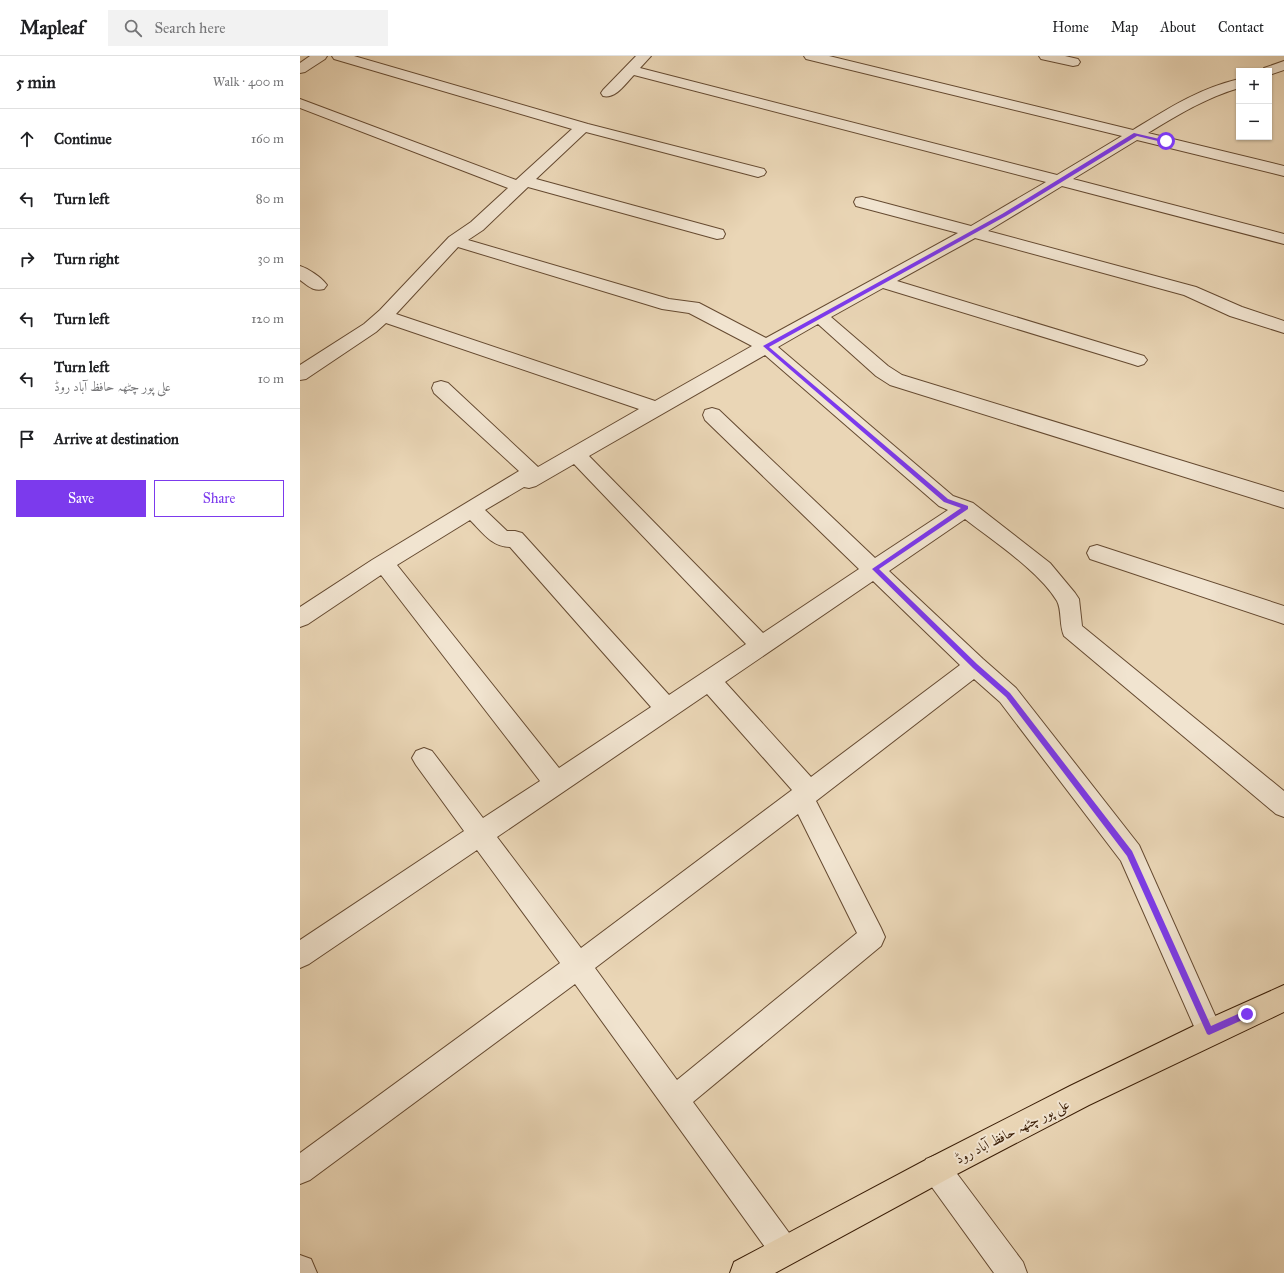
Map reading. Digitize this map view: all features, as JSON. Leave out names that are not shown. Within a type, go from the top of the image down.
[{"type":"main road","name":"علی پور چٹھہ حافظ آباد روڈ","points":[[745,1273],[936,1169],[1209,1031],[1284,998]]},
{"type":"street","points":[[300,69],[320,56]]},
{"type":"street","points":[[339,56],[583,127],[758,172]]},
{"type":"street","points":[[608,93],[644,56]]},
{"type":"street","points":[[811,56],[1284,171]]},
{"type":"street","points":[[1046,56],[1073,62]]},
{"type":"street","points":[[1272,70],[1284,65]]},
{"type":"street","points":[[630,70],[1058,182],[1284,239]]},
{"type":"street","points":[[300,618],[384,563],[524,477],[529,481],[819,316],[1004,215],[1187,103],[1212,91],[1236,84]]},
{"type":"street","points":[[300,103],[522,184],[717,234]]},
{"type":"street","points":[[300,374],[370,328],[455,241],[477,226],[583,127]]},
{"type":"street","points":[[862,202],[1190,291],[1224,308],[1284,328]]},
{"type":"street","points":[[455,241],[668,304],[693,307],[766,346],[946,501],[966,508],[1043,569],[1068,599],[1072,630],[1284,806]]},
{"type":"street","points":[[300,272],[318,285]]},
{"type":"street","points":[[882,282],[1138,360]]},
{"type":"street","points":[[383,316],[656,408]]},
{"type":"street","points":[[819,316],[882,371],[896,380],[1284,500]]},
{"type":"street","points":[[441,388],[536,476]]},
{"type":"street","points":[[712,415],[975,666],[1008,695],[1130,853],[1209,1031]]},
{"type":"street","points":[[576,454],[761,645]]},
{"type":"street","points":[[300,955],[966,508]]},
{"type":"street","points":[[472,509],[502,539],[515,539],[667,709]]},
{"type":"street","points":[[1097,553],[1284,615]]},
{"type":"street","points":[[384,563],[556,783]]},
{"type":"street","points":[[300,1170],[578,966],[975,666]]},
{"type":"street","points":[[675,1099],[872,937],[806,794],[709,680]]},
{"type":"street","points":[[424,758],[578,966],[785,1251]]},
{"type":"street","points":[[936,1169],[1012,1273]]},
{"type":"route","points":[[1166,141],[1136,134],[1004,215],[766,346],[946,501],[966,508],[875,569],[975,666],[1008,695],[1130,853],[1209,1031],[1247,1014]]}]
